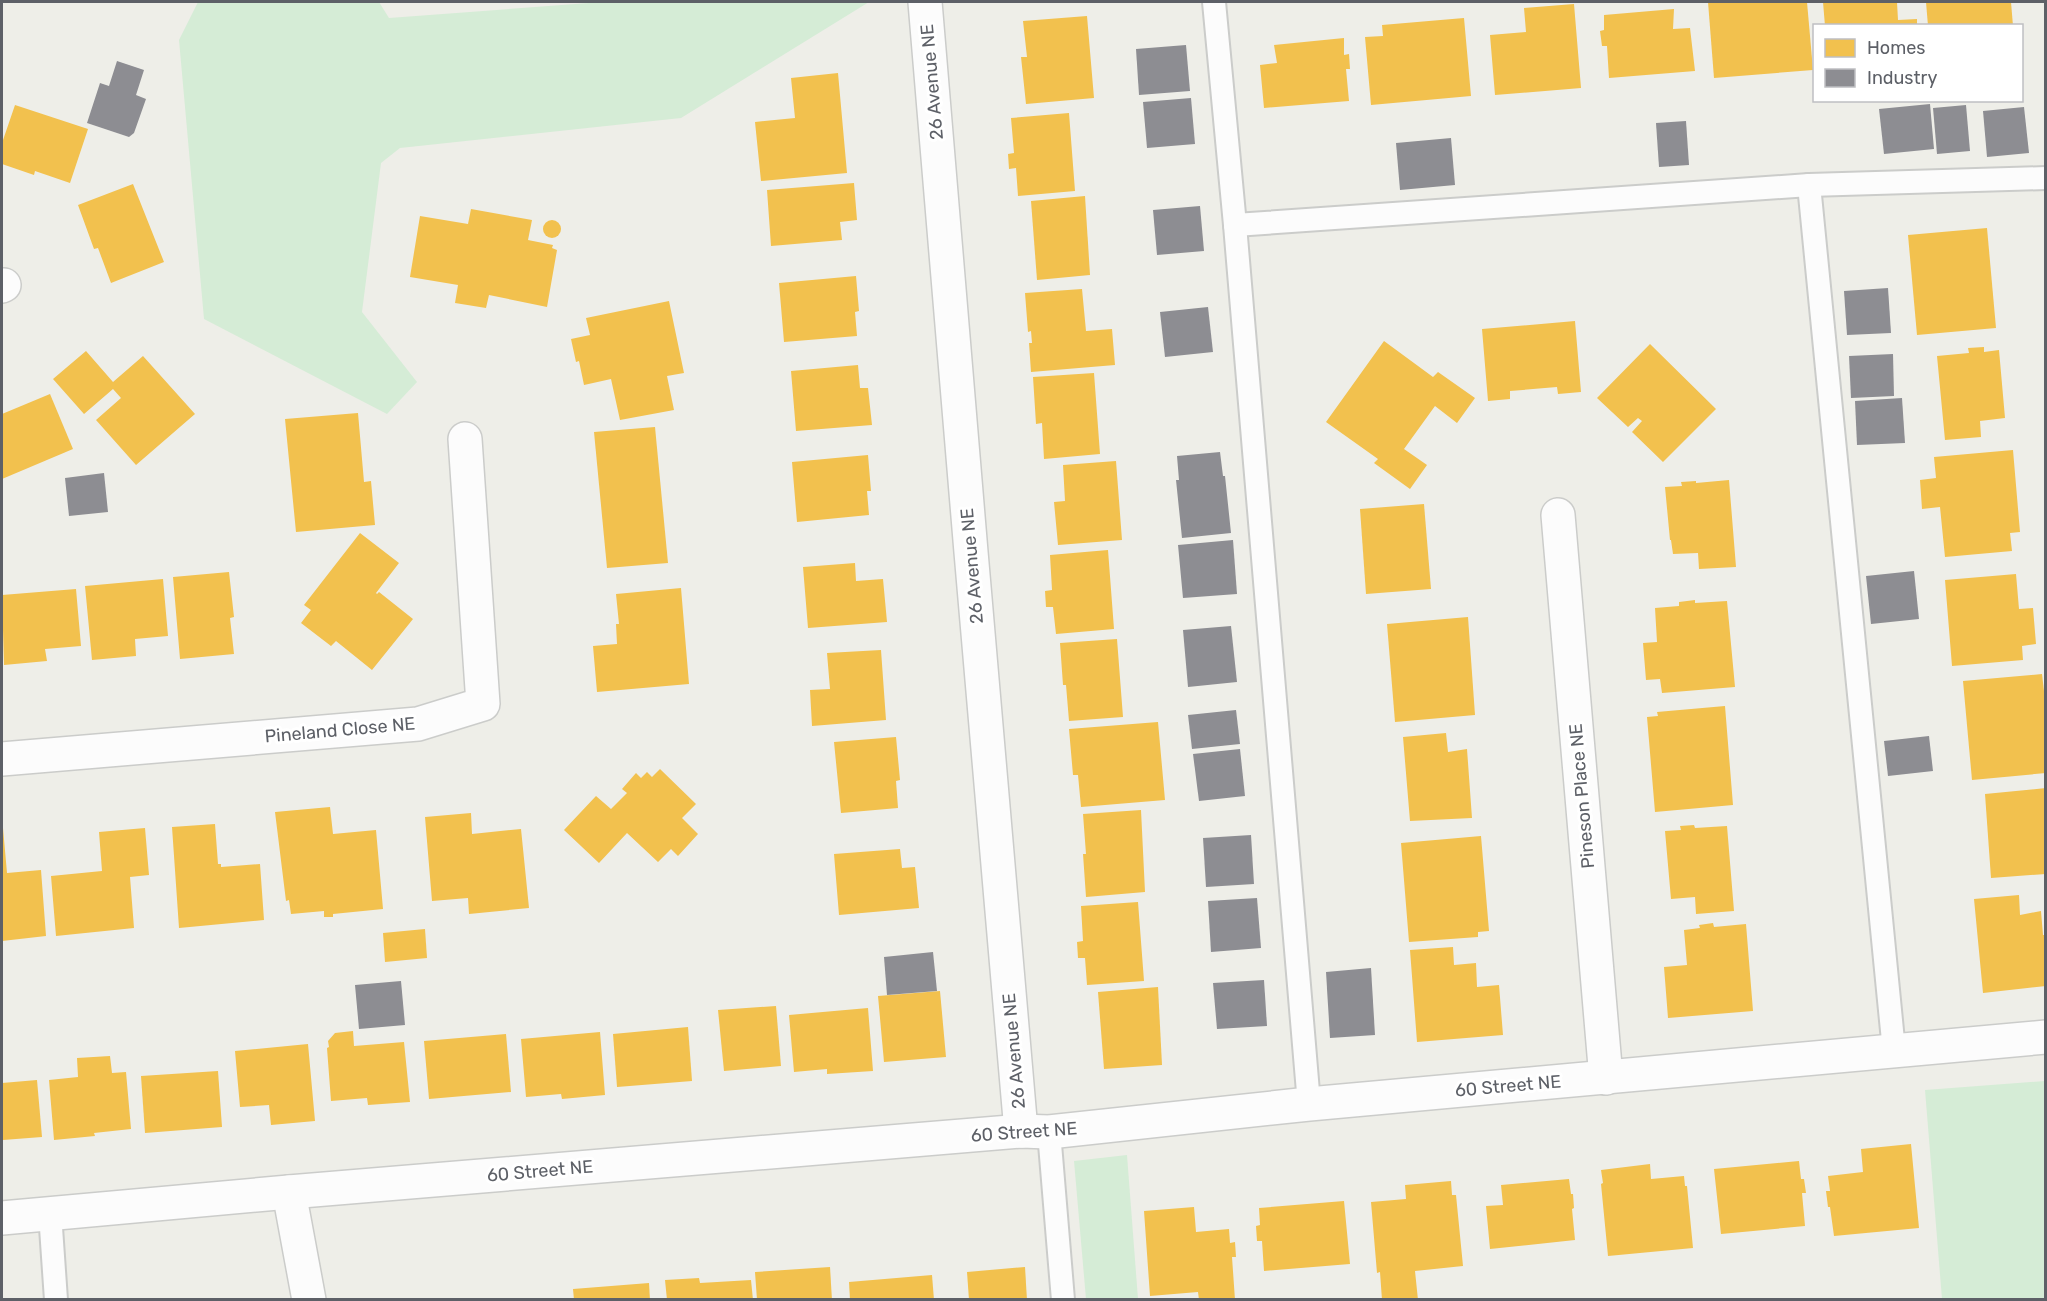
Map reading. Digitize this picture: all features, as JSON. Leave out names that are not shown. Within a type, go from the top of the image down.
[{"type":"street","name":"26 Avenue NE","points":[[925,2],[970,552],[1035,1131]]},
{"type":"street","name":"Pineland Close NE","points":[[2,759],[418,724],[483,704],[465,439]]},
{"type":"street","name":"Pineson Place NE","points":[[1558,515],[1606,1078]]},
{"type":"street","name":"60 Street NE","points":[[2,1218],[289,1192],[1035,1131],[2046,1037]]},
{"type":"street","points":[[289,1192],[309,1299]]},
{"type":"lane","points":[[1214,2],[1309,1104]]},
{"type":"lane","points":[[1235,225],[1809,185],[2046,178]]},
{"type":"lane","points":[[1809,185],[1894,1052]]},
{"type":"lane","points":[[1035,1131],[1063,1299]]},
{"type":"lane","points":[[50,1213],[56,1299]]},
{"type":"green space","points":[[198,2],[379,2],[389,18],[602,2],[869,2],[681,118],[400,148],[381,163],[362,312],[417,382],[387,414],[204,319],[179,40]]},
{"type":"green space","points":[[2045,1081],[2045,1299],[1942,1299],[1925,1090]]},
{"type":"green space","points":[[1127,1155],[1138,1299],[1086,1299],[1074,1161]]},
{"type":"building: Homes","points":[[1708,2],[1807,2],[1813,70],[1714,78]]},
{"type":"building: Homes","points":[[1823,2],[1897,2],[1898,20],[1917,19],[1917,24],[1825,24]]},
{"type":"building: Homes","points":[[1926,2],[2011,2],[2013,24],[1928,24]]},
{"type":"building: Homes","points":[[1574,4],[1581,88],[1495,95],[1490,35],[1526,32],[1524,8]]},
{"type":"building: Homes","points":[[1674,9],[1673,29],[1690,28],[1695,71],[1609,78],[1607,46],[1602,46],[1600,31],[1604,30],[1604,15]]},
{"type":"building: Homes","points":[[1087,16],[1094,98],[1026,104],[1021,57],[1027,57],[1023,21]]},
{"type":"building: Homes","points":[[1464,18],[1471,96],[1371,105],[1365,37],[1383,36],[1382,25]]},
{"type":"building: Homes","points":[[1344,38],[1344,55],[1349,54],[1350,69],[1346,69],[1349,101],[1264,108],[1260,65],[1277,63],[1274,45]]},
{"type":"building: Homes","points":[[838,73],[847,173],[761,181],[755,122],[795,118],[791,78]]},
{"type":"building: Homes","points":[[15,105],[88,129],[70,183],[35,171],[34,175],[2,164],[2,143]]},
{"type":"building: Homes","points":[[1069,113],[1075,191],[1018,196],[1016,168],[1009,169],[1008,154],[1014,153],[1011,118]]},
{"type":"building: Homes","points":[[854,183],[857,220],[840,222],[842,240],[771,246],[767,190]]},
{"type":"building: Homes","points":[[133,184],[164,262],[111,283],[98,248],[94,249],[78,205]]},
{"type":"building: Homes","points":[[1085,196],[1090,275],[1037,280],[1031,201]]},
{"type":"building: Homes","points":[[471,209],[532,220],[528,240],[553,245],[552,248],[557,250],[547,307],[489,295],[486,308],[455,303],[458,285],[410,277],[420,216],[468,224]]},
{"type":"building: Homes","points":[[552,220],[558,223],[561,229],[558,235],[552,238],[546,235],[543,229],[546,223]]},
{"type":"building: Homes","points":[[1987,228],[1996,328],[1917,335],[1908,235]]},
{"type":"building: Homes","points":[[856,276],[859,311],[855,312],[857,336],[784,342],[779,283]]},
{"type":"building: Homes","points":[[1082,289],[1086,331],[1112,329],[1115,365],[1031,372],[1029,343],[1032,343],[1031,331],[1028,332],[1025,293]]},
{"type":"building: Homes","points":[[669,301],[684,373],[667,376],[674,410],[620,420],[611,379],[584,385],[571,339],[590,335],[586,318]]},
{"type":"building: Homes","points":[[1575,321],[1581,392],[1558,394],[1557,387],[1510,391],[1510,399],[1488,401],[1482,329]]},
{"type":"building: Homes","points":[[1384,341],[1433,377],[1438,372],[1475,398],[1457,423],[1435,406],[1404,449],[1427,465],[1410,489],[1374,463],[1378,459],[1326,422]]},
{"type":"building: Homes","points":[[1650,344],[1716,409],[1663,462],[1632,432],[1642,421],[1638,418],[1628,427],[1597,398]]},
{"type":"building: Homes","points":[[1984,347],[1984,352],[1999,350],[2005,418],[1980,421],[1981,437],[1945,440],[1937,356],[1969,353],[1968,348]]},
{"type":"building: Homes","points":[[86,351],[113,382],[143,356],[195,414],[136,465],[96,420],[121,398],[113,389],[84,414],[53,379]]},
{"type":"building: Homes","points":[[858,365],[860,388],[868,388],[872,425],[796,431],[791,371]]},
{"type":"building: Homes","points":[[1094,373],[1100,454],[1044,459],[1042,423],[1036,424],[1033,377]]},
{"type":"building: Homes","points":[[50,394],[73,449],[2,479],[2,414]]},
{"type":"building: Homes","points":[[358,413],[364,482],[371,481],[375,525],[296,532],[285,419]]},
{"type":"building: Homes","points":[[655,427],[668,563],[607,568],[594,432]]},
{"type":"building: Homes","points":[[2013,450],[2020,532],[2010,533],[2012,551],[1945,557],[1940,507],[1922,509],[1920,480],[1936,478],[1934,457]]},
{"type":"building: Homes","points":[[868,455],[871,491],[867,491],[869,515],[797,522],[792,462]]},
{"type":"building: Homes","points":[[1116,461],[1122,540],[1058,545],[1054,502],[1065,501],[1063,465]]},
{"type":"building: Homes","points":[[1729,480],[1736,567],[1699,569],[1698,553],[1673,554],[1665,487],[1682,486],[1681,482]]},
{"type":"building: Homes","points":[[1424,504],[1431,589],[1366,594],[1360,509]]},
{"type":"building: Homes","points":[[360,533],[399,563],[376,593],[379,592],[413,619],[372,670],[336,641],[331,646],[301,623],[311,610],[304,605]]},
{"type":"building: Homes","points":[[1108,550],[1114,629],[1056,634],[1053,607],[1046,607],[1045,591],[1052,590],[1050,555]]},
{"type":"building: Homes","points":[[855,563],[856,581],[883,579],[887,622],[808,628],[803,567]]},
{"type":"building: Homes","points":[[229,572],[234,617],[230,618],[234,654],[180,659],[173,577]]},
{"type":"building: Homes","points":[[2016,574],[2019,609],[2033,608],[2036,644],[2022,646],[2023,660],[1952,666],[1945,580]]},
{"type":"building: Homes","points":[[163,579],[168,636],[135,639],[136,656],[92,660],[85,586]]},
{"type":"building: Homes","points":[[681,588],[689,684],[597,692],[593,646],[617,644],[616,624],[619,624],[616,594]]},
{"type":"building: Homes","points":[[76,589],[81,646],[45,649],[47,661],[4,665],[2,595]]},
{"type":"building: Homes","points":[[1695,600],[1695,603],[1727,601],[1735,687],[1662,693],[1660,679],[1646,680],[1643,643],[1657,642],[1655,608],[1679,606],[1679,602]]},
{"type":"building: Homes","points":[[1468,617],[1475,715],[1395,722],[1387,624]]},
{"type":"building: Homes","points":[[1117,639],[1123,717],[1069,721],[1066,685],[1063,685],[1060,643]]},
{"type":"building: Homes","points":[[881,650],[886,720],[812,726],[810,690],[830,689],[827,653]]},
{"type":"building: Homes","points":[[2042,674],[2046,708],[2046,773],[1972,780],[1963,681]]},
{"type":"building: Homes","points":[[1725,706],[1733,805],[1655,812],[1647,717],[1658,716],[1657,712]]},
{"type":"building: Homes","points":[[1158,722],[1165,800],[1081,807],[1078,775],[1073,775],[1069,729]]},
{"type":"building: Homes","points":[[1446,733],[1448,752],[1467,749],[1472,818],[1410,821],[1403,737]]},
{"type":"building: Homes","points":[[896,737],[900,780],[896,781],[898,808],[841,813],[834,742]]},
{"type":"building: Homes","points":[[660,769],[696,804],[682,818],[698,834],[678,856],[671,849],[658,862],[627,833],[599,863],[564,830],[596,796],[611,809],[627,793],[622,789],[636,773],[641,778],[647,772],[652,777]]},
{"type":"building: Homes","points":[[2046,788],[2046,874],[1991,878],[1985,794]]},
{"type":"building: Homes","points":[[330,807],[333,834],[376,830],[383,909],[333,914],[333,917],[324,917],[324,911],[291,914],[289,900],[286,901],[275,812]]},
{"type":"building: Homes","points":[[1141,810],[1145,892],[1086,897],[1083,814]]},
{"type":"building: Homes","points":[[471,813],[472,834],[521,829],[529,908],[469,914],[468,898],[432,901],[425,817]]},
{"type":"building: Homes","points":[[215,824],[218,864],[221,864],[221,867],[260,864],[264,920],[179,928],[172,827]]},
{"type":"building: Homes","points":[[1694,825],[1695,828],[1727,826],[1734,911],[1696,914],[1695,897],[1671,899],[1665,831],[1681,830],[1680,826]]},
{"type":"building: Homes","points":[[3,828],[7,873],[41,870],[46,936],[2,941]]},
{"type":"building: Homes","points":[[145,828],[149,875],[130,877],[134,928],[56,936],[51,876],[102,871],[99,832]]},
{"type":"building: Homes","points":[[1481,836],[1489,931],[1478,932],[1478,937],[1409,942],[1401,843]]},
{"type":"building: Homes","points":[[900,849],[902,868],[915,867],[919,908],[839,915],[834,854]]},
{"type":"building: Homes","points":[[2019,895],[2020,915],[2041,911],[2043,935],[2046,935],[2046,986],[1983,993],[1974,899]]},
{"type":"building: Homes","points":[[1138,902],[1144,981],[1087,985],[1085,958],[1078,958],[1077,942],[1083,941],[1081,906]]},
{"type":"building: Homes","points":[[1713,923],[1714,927],[1746,924],[1753,1011],[1668,1018],[1664,967],[1687,965],[1684,930],[1700,928],[1699,925]]},
{"type":"building: Homes","points":[[425,929],[427,958],[385,962],[383,933]]},
{"type":"building: Homes","points":[[1453,947],[1454,965],[1476,963],[1477,987],[1499,985],[1503,1035],[1417,1042],[1410,950]]},
{"type":"building: Homes","points":[[1158,987],[1162,1065],[1104,1069],[1098,992]]},
{"type":"building: Homes","points":[[940,991],[946,1057],[884,1062],[878,996]]},
{"type":"building: Homes","points":[[776,1006],[781,1066],[724,1071],[718,1010]]},
{"type":"building: Homes","points":[[868,1008],[873,1071],[827,1074],[827,1069],[794,1072],[789,1015]]},
{"type":"building: Homes","points":[[688,1027],[692,1081],[617,1087],[613,1034]]},
{"type":"building: Homes","points":[[353,1031],[354,1046],[404,1042],[410,1102],[368,1105],[367,1098],[331,1101],[328,1041],[335,1033]]},
{"type":"building: Homes","points":[[600,1032],[605,1095],[562,1099],[561,1094],[526,1097],[521,1039]]},
{"type":"building: Homes","points":[[506,1034],[511,1092],[429,1099],[424,1041]]},
{"type":"building: Homes","points":[[308,1044],[315,1121],[271,1125],[269,1105],[240,1107],[235,1051]]},
{"type":"building: Homes","points":[[110,1056],[112,1073],[126,1072],[131,1129],[94,1133],[95,1136],[54,1140],[49,1080],[78,1077],[77,1058]]},
{"type":"building: Homes","points":[[218,1071],[222,1127],[145,1133],[141,1076]]},
{"type":"building: Homes","points":[[37,1080],[42,1137],[3,1140],[2,1083]]},
{"type":"building: Homes","points":[[1911,1144],[1919,1228],[1834,1236],[1826,1191],[1830,1191],[1828,1176],[1863,1172],[1861,1149]]},
{"type":"building: Homes","points":[[1799,1161],[1801,1179],[1804,1179],[1806,1193],[1802,1193],[1805,1226],[1721,1234],[1714,1169]]},
{"type":"building: Homes","points":[[1650,1164],[1651,1179],[1684,1176],[1693,1248],[1608,1256],[1601,1170]]},
{"type":"building: Homes","points":[[1569,1179],[1571,1194],[1573,1194],[1575,1240],[1490,1249],[1486,1206],[1503,1205],[1501,1185]]},
{"type":"building: Homes","points":[[1451,1181],[1452,1195],[1456,1195],[1463,1266],[1415,1271],[1418,1300],[1382,1300],[1380,1272],[1377,1273],[1371,1202],[1406,1199],[1405,1185]]},
{"type":"building: Homes","points":[[1344,1201],[1350,1264],[1264,1271],[1262,1241],[1257,1241],[1256,1226],[1260,1225],[1259,1208]]},
{"type":"building: Homes","points":[[1194,1207],[1196,1232],[1229,1229],[1230,1243],[1235,1242],[1236,1257],[1232,1257],[1235,1300],[1199,1300],[1198,1292],[1150,1296],[1144,1211]]},
{"type":"building: Homes","points":[[830,1267],[832,1300],[757,1300],[755,1272]]},
{"type":"building: Homes","points":[[1025,1267],[1027,1300],[969,1300],[967,1272]]},
{"type":"building: Homes","points":[[932,1275],[934,1300],[850,1300],[849,1282]]},
{"type":"building: Homes","points":[[699,1278],[700,1283],[751,1280],[753,1300],[667,1300],[665,1280]]},
{"type":"building: Homes","points":[[649,1283],[650,1300],[574,1300],[573,1289]]},
{"type":"building: Industry","points":[[1186,45],[1190,91],[1139,95],[1136,49]]},
{"type":"building: Industry","points":[[117,61],[144,70],[136,95],[146,99],[134,133],[129,137],[87,123],[100,83],[109,86]]},
{"type":"building: Industry","points":[[1191,98],[1195,144],[1147,148],[1143,102]]},
{"type":"building: Industry","points":[[1930,104],[1934,149],[1884,154],[1879,109]]},
{"type":"building: Industry","points":[[1966,105],[1970,151],[1937,154],[1933,108]]},
{"type":"building: Industry","points":[[2024,107],[2029,153],[1987,157],[1983,111]]},
{"type":"building: Industry","points":[[1686,121],[1689,165],[1659,167],[1656,123]]},
{"type":"building: Industry","points":[[1451,138],[1455,185],[1400,190],[1396,143]]},
{"type":"building: Industry","points":[[1200,206],[1204,251],[1157,255],[1153,210]]},
{"type":"building: Industry","points":[[1888,288],[1891,333],[1847,335],[1844,291]]},
{"type":"building: Industry","points":[[1208,307],[1213,352],[1165,357],[1160,312]]},
{"type":"building: Industry","points":[[1893,354],[1894,396],[1851,398],[1849,356]]},
{"type":"building: Industry","points":[[1902,398],[1905,443],[1857,445],[1855,401]]},
{"type":"building: Industry","points":[[1220,452],[1231,533],[1182,538],[1176,480],[1179,480],[1177,456]]},
{"type":"building: Industry","points":[[104,473],[108,512],[69,516],[65,478]]},
{"type":"building: Industry","points":[[1233,540],[1237,594],[1183,598],[1178,545]]},
{"type":"building: Industry","points":[[1914,571],[1919,619],[1871,624],[1866,576]]},
{"type":"building: Industry","points":[[1231,626],[1237,682],[1188,687],[1183,630]]},
{"type":"building: Industry","points":[[1236,710],[1240,744],[1192,749],[1188,715]]},
{"type":"building: Industry","points":[[1929,736],[1933,771],[1888,776],[1884,741]]},
{"type":"building: Industry","points":[[1240,749],[1245,796],[1199,801],[1193,754]]},
{"type":"building: Industry","points":[[1251,835],[1254,884],[1206,887],[1203,838]]},
{"type":"building: Industry","points":[[1257,898],[1261,948],[1211,952],[1208,901]]},
{"type":"building: Industry","points":[[933,952],[937,991],[887,995],[884,957]]},
{"type":"building: Industry","points":[[1371,968],[1375,1035],[1330,1038],[1326,972]]},
{"type":"building: Industry","points":[[1264,980],[1267,1026],[1217,1029],[1213,983]]},
{"type":"building: Industry","points":[[401,981],[405,1025],[359,1029],[355,985]]}]
